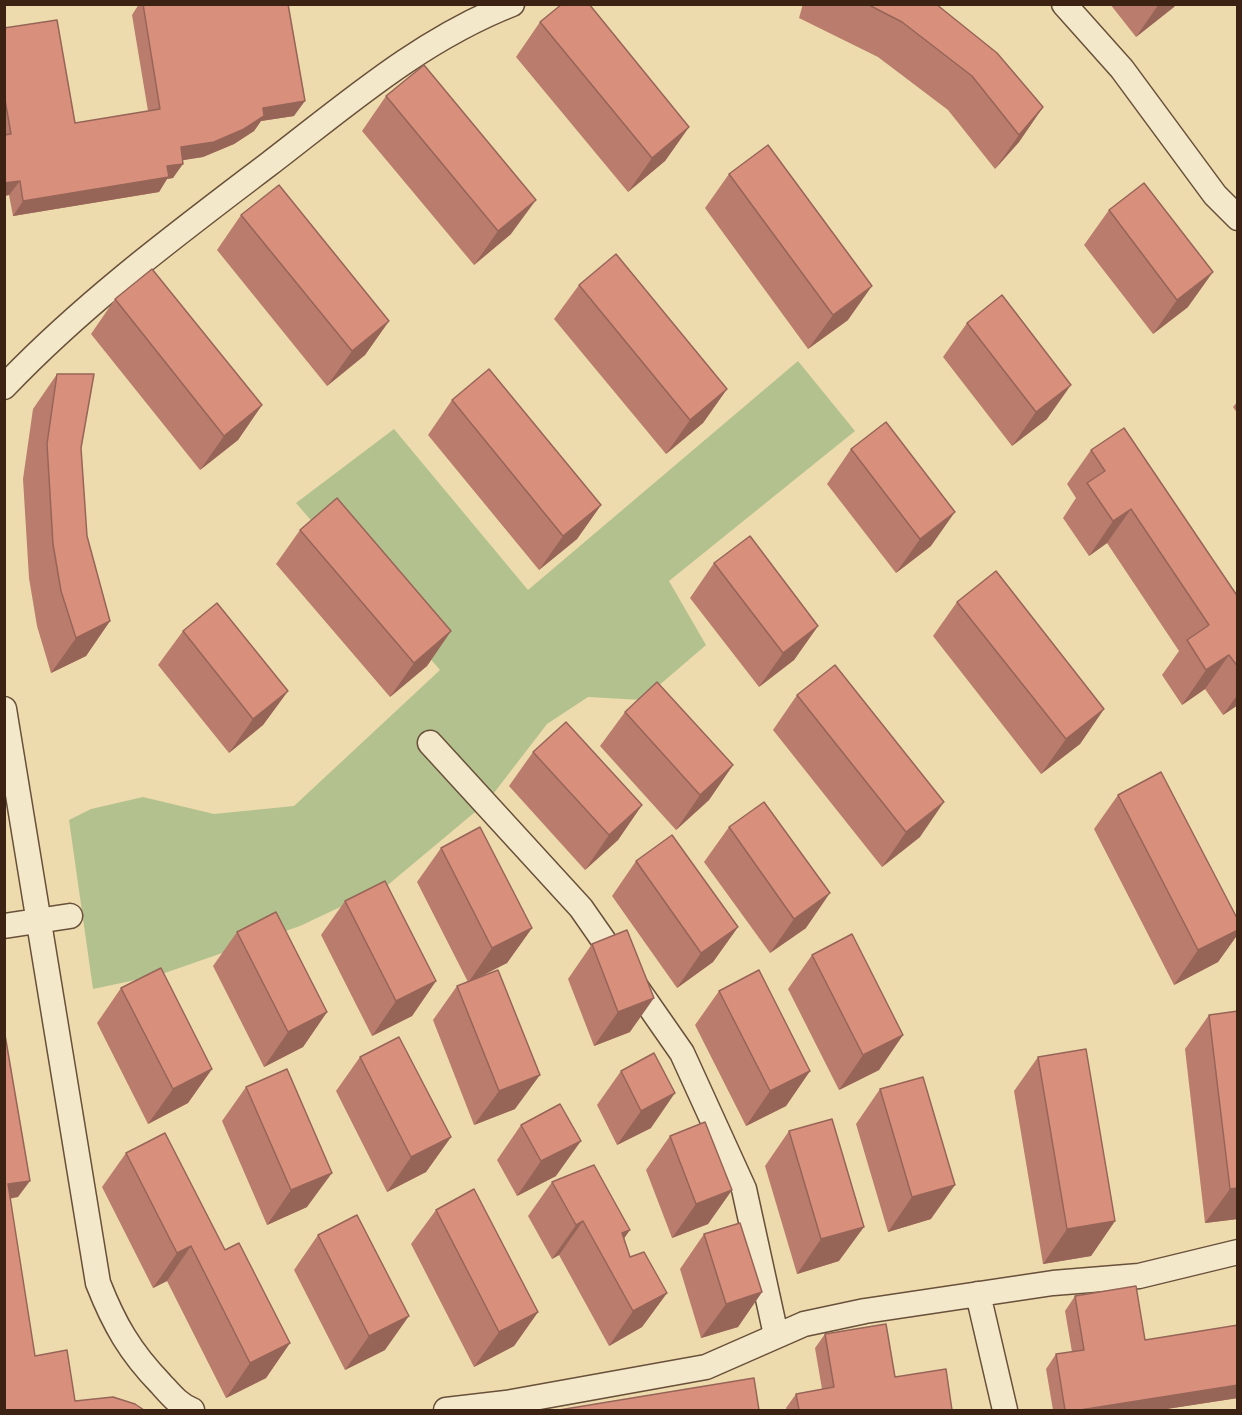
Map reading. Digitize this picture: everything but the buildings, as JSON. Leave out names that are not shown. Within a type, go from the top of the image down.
[{"type":"street","points":[[4,387],[51,338],[178,233],[407,58],[512,4]]},
{"type":"street","points":[[1064,4],[1122,69],[1215,195],[1238,218]]},
{"type":"street","points":[[4,709],[98,1283],[114,1324],[137,1360],[181,1405],[192,1410]]},
{"type":"street","points":[[430,743],[581,908],[682,1053],[744,1189],[776,1335]]},
{"type":"street","points":[[4,926],[70,916]]},
{"type":"street","points":[[446,1410],[506,1403],[706,1367],[804,1324],[865,1311],[1053,1283],[1139,1276],[1238,1252]]},
{"type":"street","points":[[978,1294],[1005,1410]]},
{"type":"green space","points":[[798,361],[855,431],[669,581],[706,645],[642,700],[588,697],[547,724],[487,802],[389,884],[300,926],[159,975],[93,989],[69,820],[91,809],[143,797],[214,814],[294,806],[440,670],[296,503],[394,429],[528,590]]}]
